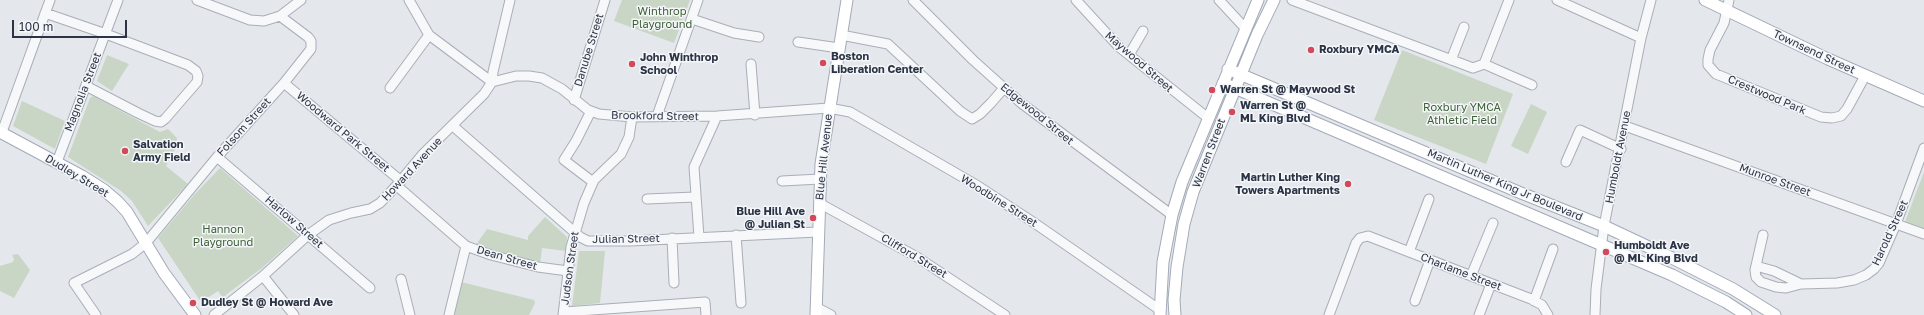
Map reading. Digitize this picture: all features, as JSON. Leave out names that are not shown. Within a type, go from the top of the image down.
[{"type":"main road","name":"Blue Hill Avenue","points":[[816,311],[820,179],[829,108],[847,0]]},
{"type":"main road","name":"Warren Street","points":[[1160,313],[1161,278],[1172,215],[1182,182],[1245,28],[1258,0]]},
{"type":"main road","name":"Warren Street","points":[[1175,315],[1174,300],[1176,268],[1186,216],[1193,192],[1257,35],[1274,0]]},
{"type":"main road","name":"Townsend Street","points":[[1705,0],[1865,76],[1924,101]]},
{"type":"main road","name":"Martin Luther King Jr Boulevard","points":[[1228,69],[1521,193],[1604,226],[1733,289],[1775,315]]},
{"type":"main road","name":"Martin Luther King Jr Boulevard","points":[[1223,83],[1672,275],[1726,302],[1746,315]]},
{"type":"main road","name":"Dudley Street","points":[[1,132],[57,162],[104,190],[118,202],[127,212],[164,273],[195,315]]},
{"type":"street","points":[[1,132],[50,0]]},
{"type":"street","name":"Magnolia Street","points":[[57,162],[118,0]]},
{"type":"street","points":[[197,0],[250,20],[264,21],[280,16],[301,0]]},
{"type":"street","points":[[409,0],[429,35],[492,82]]},
{"type":"street","name":"Howard Avenue","points":[[214,315],[263,276],[308,235],[329,220],[370,209],[380,203],[422,155],[484,94],[492,82],[510,0]]},
{"type":"street","name":"Danube Street","points":[[574,100],[605,0]]},
{"type":"street","points":[[657,116],[698,0]]},
{"type":"street","name":"Edgewood Street","points":[[913,0],[973,60],[1028,108],[1172,215]]},
{"type":"street","name":"Maywood Street","points":[[1076,0],[1106,34],[1129,55],[1208,118]]},
{"type":"street","points":[[1219,0],[1245,28]]},
{"type":"street","points":[[1292,0],[1473,68],[1484,64],[1532,85]]},
{"type":"street","points":[[1484,64],[1509,0]]},
{"type":"street","points":[[1557,0],[1641,38]]},
{"type":"street","name":"Humboldt Avenue","points":[[1595,315],[1604,226],[1621,149],[1641,38],[1651,0]]},
{"type":"street","points":[[1728,12],[1729,0]]},
{"type":"street","name":"Crestwood Park","points":[[1728,12],[1710,50],[1708,59],[1708,65],[1716,74],[1821,117],[1832,118],[1841,116],[1847,110],[1865,76]]},
{"type":"street","points":[[45,13],[106,34],[188,66],[196,71],[198,76],[198,82],[165,120],[161,122],[155,121],[138,113],[86,86]]},
{"type":"street","name":"Folsom Street","points":[[96,315],[74,283],[125,258],[146,243],[216,157],[284,83],[311,49],[312,45],[308,38],[280,16]]},
{"type":"street","points":[[692,19],[734,32],[759,37]]},
{"type":"street","points":[[1451,60],[1464,27]]},
{"type":"street","points":[[1129,55],[1142,31]]},
{"type":"street","points":[[390,88],[429,35]]},
{"type":"street","points":[[841,35],[888,44],[960,111],[972,119],[980,114],[1004,88]]},
{"type":"street","points":[[798,42],[839,48]]},
{"type":"street","points":[[751,64],[755,115]]},
{"type":"street","name":"Brookford Street","points":[[492,82],[516,76],[542,78],[552,82],[574,100],[591,111],[599,114],[632,117],[755,115],[829,108]]},
{"type":"street","name":"Woodward Park Street","points":[[284,83],[399,183]]},
{"type":"street","name":"Woodbine Street","points":[[829,108],[850,112],[978,186],[1033,222],[1160,313]]},
{"type":"street","points":[[591,111],[576,141],[564,160],[593,182]]},
{"type":"street","points":[[699,237],[694,167],[717,116]]},
{"type":"street","name":"Judson Street","points":[[564,314],[568,271],[575,231],[593,182],[621,154],[629,137],[632,117]]},
{"type":"street","name":"Julian Street","points":[[453,126],[575,231],[580,237],[588,240],[601,242],[818,232]]},
{"type":"street","name":"Munroe Street","points":[[1625,126],[1924,234]]},
{"type":"street","points":[[1566,162],[1580,130],[1583,130],[1621,149]]},
{"type":"street","name":"Harold Street","points":[[1801,284],[1774,271],[1756,266],[1756,277],[1761,282],[1786,288],[1801,284],[1837,283],[1854,280],[1866,275],[1879,263],[1896,224],[1924,148]]},
{"type":"street","name":"Harlow Street","points":[[216,157],[370,288]]},
{"type":"street","points":[[782,181],[820,179]]},
{"type":"street","name":"Dean Street","points":[[399,183],[466,246],[491,255],[538,267],[568,271]]},
{"type":"street","points":[[647,198],[695,197]]},
{"type":"street","points":[[1409,252],[1429,200]]},
{"type":"street","name":"Clifford Street","points":[[819,203],[917,257],[1005,315]]},
{"type":"street","points":[[1471,276],[1492,223]]},
{"type":"street","points":[[736,235],[741,304]]},
{"type":"street","points":[[1756,266],[1763,235]]},
{"type":"street","name":"Charlame Street","points":[[1329,315],[1356,243],[1360,238],[1368,236],[1534,301],[1542,305],[1548,315]]},
{"type":"street","points":[[672,238],[674,283]]},
{"type":"street","points":[[449,315],[466,246]]},
{"type":"street","points":[[1534,301],[1553,249]]},
{"type":"street","points":[[1415,301],[1430,260]]},
{"type":"street","points":[[263,276],[294,315]]},
{"type":"street","points":[[401,279],[410,315]]},
{"type":"street","points":[[1479,315],[1491,284]]},
{"type":"street","points":[[564,314],[705,302],[706,315]]},
{"type":"street","points":[[816,311],[831,315]]},
{"type":"green space","name":"Winthrop Playground","points":[[622,0],[690,0],[674,43],[614,21]]},
{"type":"green space","name":"Roxbury YMCA Athletic Field","points":[[1402,50],[1513,94],[1486,164],[1374,120]]},
{"type":"green space","points":[[107,55],[129,64],[112,91],[97,81]]},
{"type":"green space","name":"Salvation Army Field","points":[[93,96],[160,132],[168,129],[177,138],[176,147],[166,166],[188,184],[148,226],[132,201],[121,191],[68,157],[90,98]]},
{"type":"green space","points":[[22,101],[65,121],[55,149],[13,126]]},
{"type":"green space","points":[[1531,104],[1547,112],[1528,154],[1511,146]]},
{"type":"green space","name":"Hannon Playground","points":[[220,168],[298,236],[262,268],[223,298],[218,291],[201,302],[158,238],[194,195]]},
{"type":"green space","points":[[1924,172],[1924,229],[1905,222]]},
{"type":"green space","points":[[545,217],[567,237],[566,251],[542,248],[540,264],[475,246],[487,229],[528,240],[528,236]]},
{"type":"green space","points":[[579,251],[605,251],[600,303],[572,306]]},
{"type":"green space","points":[[18,254],[30,270],[14,298],[0,291],[0,266],[13,262],[14,259],[12,255]]},
{"type":"green space","points":[[461,282],[534,300],[535,303],[529,315],[453,315]]},
{"type":"place","name":"Roxbury YMCA","points":[[1311,50]]},
{"type":"place","name":"Boston Liberation Center","points":[[823,63]]},
{"type":"place","name":"John Winthrop School","points":[[632,64]]},
{"type":"place","name":"Warren St @ Maywood St","points":[[1212,90]]},
{"type":"place","name":"Warren St @ ML King Blvd","points":[[1232,112]]},
{"type":"place","name":"Salvation Army Field","points":[[125,151]]},
{"type":"place","name":"Martin Luther King Towers Apartments","points":[[1348,184]]},
{"type":"place","name":"Blue Hill Ave @ Julian St","points":[[813,218]]},
{"type":"place","name":"Humboldt Ave @ ML King Blvd","points":[[1606,252]]},
{"type":"place","name":"Dudley St @ Howard Ave","points":[[193,303]]}]
